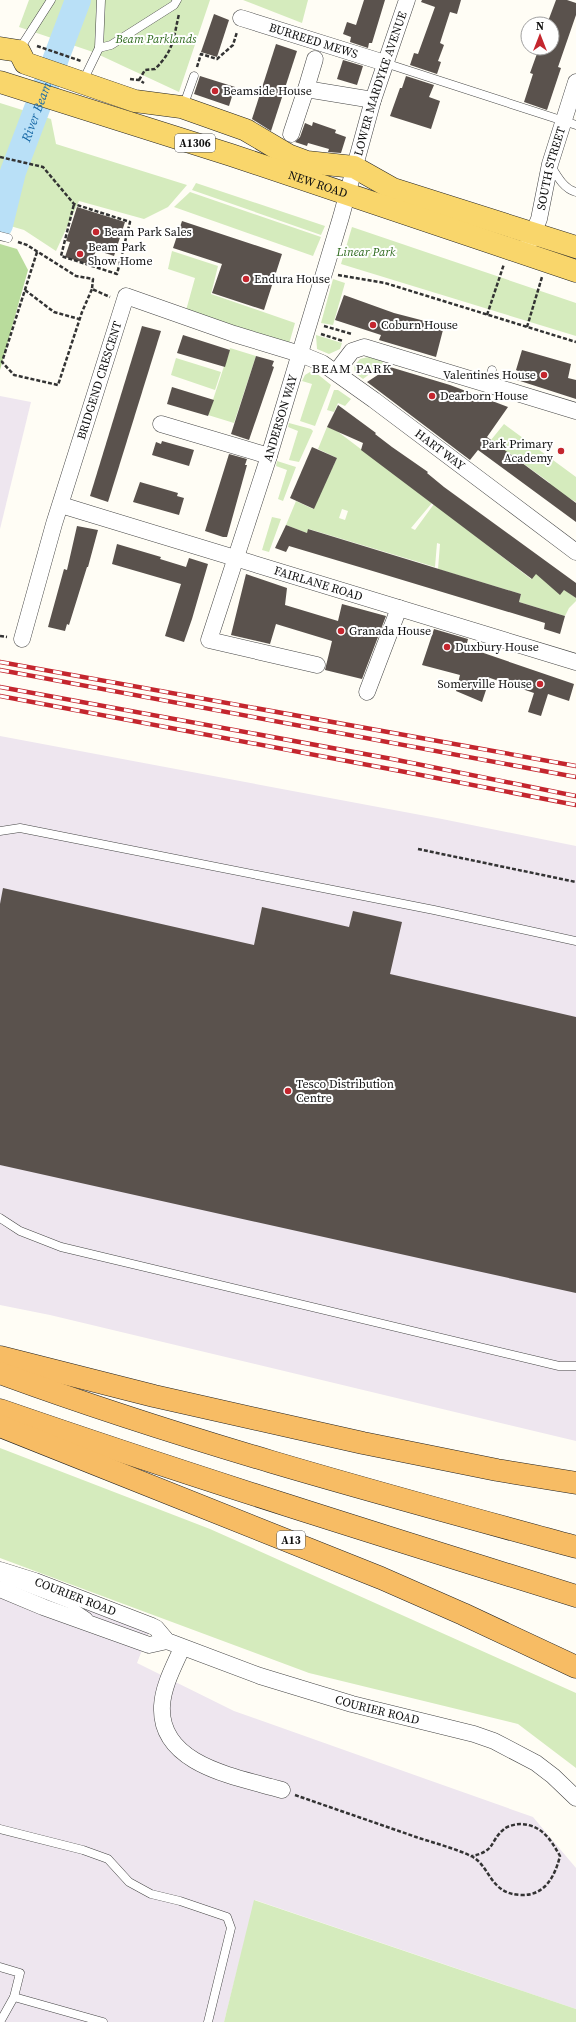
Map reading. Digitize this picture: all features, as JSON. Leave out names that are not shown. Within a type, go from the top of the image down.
[{"type":"highway","points":[[0,1357],[154,1396],[363,1443],[497,1470],[576,1483]]},
{"type":"highway","points":[[0,1373],[86,1404],[272,1462],[576,1546]]},
{"type":"highway","points":[[0,1410],[101,1445],[355,1528],[576,1596]]},
{"type":"highway","name":"A13","points":[[0,1426],[374,1575],[463,1614],[576,1667]]},
{"type":"main road","name":"A1306","points":[[19,52],[75,73]]},
{"type":"main road","name":"NEW ROAD","points":[[75,73],[135,101],[181,107],[246,130],[288,155],[307,162],[354,167],[392,189],[576,247]]},
{"type":"main road","name":"NEW ROAD","points":[[2,82],[231,155],[576,272]]},
{"type":"street","name":"LOWER MARDYKE AVENUE","points":[[348,195],[354,167],[373,100],[407,0]]},
{"type":"street","name":"BURREED MEWS","points":[[241,18],[385,63]]},
{"type":"street","points":[[291,134],[315,60]]},
{"type":"street","name":"SOUTH STREET","points":[[526,254],[532,232],[539,219],[550,164],[569,123],[576,82]]},
{"type":"street","points":[[306,89],[373,100]]},
{"type":"street","name":"ANDERSON WAY","points":[[317,665],[209,640],[269,456],[348,195]]},
{"type":"street","points":[[123,302],[126,296],[234,334],[300,354]]},
{"type":"street","name":"BRIDGEND CRESCENT","points":[[22,640],[61,505],[123,302]]},
{"type":"street","points":[[336,372],[352,351],[364,347],[490,376],[576,411]]},
{"type":"street","name":"HART WAY","points":[[300,354],[336,372],[576,552]]},
{"type":"street","points":[[161,424],[269,456]]},
{"type":"street","name":"FAIRLANE ROAD","points":[[61,505],[576,662]]},
{"type":"street","points":[[367,692],[399,608]]},
{"type":"street","name":"COURIER ROAD","points":[[1,1579],[111,1611],[156,1628],[167,1641],[182,1648],[260,1676],[352,1704],[474,1734],[494,1741],[536,1763],[553,1776],[576,1798]]},
{"type":"street","name":"COURIER ROAD","points":[[1,1579],[106,1629],[149,1645],[167,1641]]},
{"type":"street","points":[[182,1648],[166,1687],[162,1705],[164,1725],[171,1740],[184,1753],[207,1768],[282,1790]]},
{"type":"lane","points":[[19,52],[51,0]]},
{"type":"lane","points":[[99,48],[101,0]]},
{"type":"lane","points":[[75,73],[99,48],[111,45],[174,5],[177,0]]},
{"type":"lane","points":[[385,63],[569,123]]},
{"type":"lane","points":[[181,107],[184,107],[194,76]]},
{"type":"lane","points":[[550,164],[558,178],[569,190],[576,192]]},
{"type":"lane","points":[[0,831],[20,828],[434,910],[576,941]]},
{"type":"lane","points":[[0,1218],[20,1231],[61,1247],[559,1366],[576,1366]]},
{"type":"lane","points":[[1,1579],[68,1604],[111,1611]]},
{"type":"lane","points":[[68,1604],[106,1629]]},
{"type":"lane","points":[[0,1829],[83,1850],[108,1859],[128,1882],[151,1894],[180,1901],[227,1917],[231,1928],[208,2022]]},
{"type":"lane","points":[[0,1967],[20,1973],[14,1997],[1,2021]]},
{"type":"lane","points":[[14,1997],[103,2022]]},
{"type":"path","points":[[139,80],[145,70],[155,69],[166,58],[172,46],[180,11]]},
{"type":"path","points":[[194,76],[201,54],[217,59],[233,45],[241,18]]},
{"type":"path","points":[[19,52],[75,73]]},
{"type":"path","points":[[0,157],[43,167],[74,204],[130,222],[117,274],[59,255],[74,204]]},
{"type":"path","points":[[27,245],[76,276],[93,279],[92,289],[79,319],[58,385],[14,375],[2,362],[37,252]]},
{"type":"path","points":[[487,315],[504,263]]},
{"type":"path","points":[[527,326],[542,276]]},
{"type":"path","points":[[324,278],[385,283],[576,342]]},
{"type":"path","points":[[92,289],[123,302]]},
{"type":"path","points":[[25,290],[54,312],[79,319]]},
{"type":"path","points":[[317,324],[352,334]]},
{"type":"path","points":[[315,332],[346,342]]},
{"type":"path","points":[[418,849],[576,882]]},
{"type":"path","points":[[282,1790],[472,1856],[500,1889],[520,1895],[533,1894],[546,1886],[556,1872],[560,1856],[551,1840],[540,1830],[528,1825],[517,1824],[504,1829],[488,1851],[472,1856]]},
{"type":"shaded area","points":[[0,396],[31,402],[0,529]]},
{"type":"shaded area","points":[[0,736],[442,819],[576,846],[576,1441],[50,1315],[0,1305]]},
{"type":"shaded area","points":[[0,1561],[154,1620],[137,1663],[234,1711],[533,1817],[576,1868],[576,2009],[255,1900],[224,2022],[0,2022]]},
{"type":"green space","name":"Beam Parklands","points":[[29,0],[210,0],[179,92],[93,52],[19,27]]},
{"type":"green space","points":[[243,0],[308,0],[302,23]]},
{"type":"green space","points":[[0,103],[51,119],[56,144],[187,185],[168,207],[144,219],[79,201],[56,251],[24,230],[0,223]]},
{"type":"green space","points":[[196,183],[325,226],[321,235],[192,190]]},
{"type":"green space","name":"Linear Park","points":[[190,192],[321,237],[313,256],[174,207]]},
{"type":"green space","name":"Linear Park","points":[[352,227],[576,303],[576,336],[341,264]]},
{"type":"green space","points":[[0,244],[17,249],[28,270],[0,370]]},
{"type":"green space","points":[[172,251],[218,266],[211,294],[295,323],[289,344],[185,314],[195,278],[168,269]]},
{"type":"green space","points":[[333,279],[345,283],[333,325],[321,323]]},
{"type":"green space","points":[[316,335],[342,343],[340,349],[329,354],[317,349]]},
{"type":"green space","points":[[230,348],[256,356],[234,423],[208,415]]},
{"type":"green space","points":[[368,357],[382,360],[383,364],[363,379],[355,373],[354,366],[360,359]]},
{"type":"green space","points":[[176,358],[221,372],[215,390],[171,375]]},
{"type":"green space","points":[[310,372],[315,372],[331,385],[315,426],[300,421],[312,384],[302,381],[305,375]]},
{"type":"green space","points":[[334,390],[338,390],[351,399],[345,406],[338,403],[334,412],[327,410]]},
{"type":"green space","points":[[289,423],[311,429],[313,431],[299,462],[289,460],[298,431],[288,427]]},
{"type":"green space","points":[[504,424],[576,477],[576,502],[548,486],[550,483],[509,453],[497,448],[499,445],[491,440]]},
{"type":"green space","points":[[327,427],[337,431],[432,503],[411,528],[415,530],[434,504],[531,579],[537,572],[562,592],[566,588],[570,591],[569,593],[576,598],[576,601],[569,608],[565,616],[519,602],[521,594],[438,569],[440,544],[437,543],[435,567],[309,529],[307,533],[286,525],[296,501],[313,509],[337,458],[318,449]],"holes":[[[342,509],[348,511],[345,520],[339,518]]]},
{"type":"green space","points":[[277,461],[296,467],[283,501],[278,499],[287,470],[276,466]]},
{"type":"green space","points":[[272,517],[281,519],[269,552],[262,550]]},
{"type":"green space","points":[[0,1448],[210,1529],[576,1693],[576,1768],[518,1724],[309,1673],[0,1558]]},
{"type":"green space","points":[[254,1900],[576,2009],[576,2022],[224,2022]]},
{"type":"building","points":[[364,0],[385,0],[372,43],[369,43],[368,48],[350,42],[351,37],[343,34],[347,22],[356,25]]},
{"type":"building","points":[[422,0],[461,0],[457,14],[450,12],[440,43],[444,45],[438,61],[441,62],[437,74],[410,65],[414,53],[418,54],[435,7],[421,2]]},
{"type":"building","points":[[556,0],[567,0],[576,3],[576,15],[558,67],[561,68],[547,110],[524,102],[533,74],[530,73],[536,56],[560,56],[560,16],[550,16]]},
{"type":"building","points":[[214,14],[229,20],[217,57],[201,52]]},
{"type":"building","points":[[276,44],[297,51],[271,131],[252,119]]},
{"type":"building","points":[[343,60],[363,66],[357,85],[337,79]]},
{"type":"building","name":"Beamside House","points":[[200,76],[235,87],[229,106],[194,94]]},
{"type":"building","points":[[406,76],[434,85],[429,97],[440,101],[431,129],[390,116]]},
{"type":"building","points":[[313,122],[336,130],[335,133],[346,137],[341,153],[328,152],[329,149],[308,143],[307,146],[295,142],[300,137],[305,123],[312,126]]},
{"type":"building","name":"Beam Park Sales","points":[[77,207],[125,222],[114,256],[96,250],[91,265],[65,257],[70,242],[66,241]]},
{"type":"building","name":"Endura House","points":[[182,221],[282,254],[264,310],[212,293],[222,264],[173,248]]},
{"type":"building","name":"Coburn House","points":[[344,295],[394,313],[444,326],[436,357],[379,340],[381,335],[335,320]]},
{"type":"building","points":[[142,326],[161,331],[108,502],[90,496]]},
{"type":"building","points":[[183,335],[230,350],[225,367],[177,353]]},
{"type":"building","name":"Valentines House","points":[[522,350],[571,364],[568,378],[576,380],[576,399],[517,380],[520,372],[516,370]]},
{"type":"building","points":[[256,356],[274,361],[272,366],[274,367],[249,440],[231,434]]},
{"type":"building","name":"Dearborn House","points":[[390,367],[450,385],[508,407],[487,437],[576,503],[576,522],[478,450],[470,460],[367,382]]},
{"type":"building","points":[[172,387],[214,400],[208,416],[167,404]]},
{"type":"building","points":[[338,405],[376,433],[375,434],[392,447],[428,472],[427,473],[444,487],[576,583],[576,598],[564,590],[560,595],[536,574],[532,579],[361,450],[363,443],[327,427]]},
{"type":"building","points":[[162,441],[194,450],[189,466],[152,455],[156,442],[161,444]]},
{"type":"building","points":[[312,447],[337,458],[314,509],[290,498]]},
{"type":"building","points":[[229,454],[247,459],[245,465],[247,465],[227,537],[223,537],[205,531]]},
{"type":"building","points":[[140,482],[178,493],[177,496],[184,498],[179,515],[133,502]]},
{"type":"building","points":[[286,525],[307,533],[308,529],[521,594],[519,602],[565,616],[560,634],[544,629],[545,623],[376,572],[289,546],[286,552],[275,548]]},
{"type":"building","points":[[77,526],[98,530],[88,567],[69,625],[67,624],[65,631],[48,627],[64,569],[67,570]]},
{"type":"building","points":[[117,544],[161,557],[160,559],[186,567],[189,558],[208,564],[184,642],[165,636],[181,584],[112,564]]},
{"type":"building","name":"Granada House","points":[[246,574],[287,588],[285,605],[338,621],[342,604],[386,616],[362,679],[325,670],[332,641],[276,624],[270,644],[231,635]]},
{"type":"building","name":"Somerville House","points":[[434,629],[468,639],[466,647],[574,684],[569,701],[548,694],[541,716],[528,712],[534,693],[490,678],[482,702],[456,691],[460,675],[422,665]]},
{"type":"building","name":"Tesco Distribution Centre","points":[[3,888],[254,945],[262,907],[349,927],[353,911],[402,922],[390,974],[576,1017],[576,1293],[0,1165],[0,904]]},
{"type":"waterway","name":"River Beam","points":[[0,225],[13,172],[78,0]]},
{"type":"railway","points":[[0,662],[576,766]]},
{"type":"railway","points":[[0,670],[576,777]]},
{"type":"railway","points":[[0,687],[392,759],[576,796]]},
{"type":"railway","points":[[0,696],[576,805]]},
{"type":"place","name":"Beamside House","points":[[215,91]]},
{"type":"place","name":"Beam Park Sales","points":[[96,232]]},
{"type":"place","name":"Beam Park Show Home","points":[[80,254]]},
{"type":"place","name":"Endura House","points":[[246,279]]},
{"type":"place","name":"Coburn House","points":[[373,325]]},
{"type":"place","name":"Valentines House","points":[[544,375]]},
{"type":"place","name":"Dearborn House","points":[[432,396]]},
{"type":"place","name":"Park Primary Academy","points":[[561,451]]},
{"type":"place","name":"Granada House","points":[[341,631]]},
{"type":"place","name":"Duxbury House","points":[[447,647]]},
{"type":"place","name":"Somerville House","points":[[540,684]]},
{"type":"place","name":"Tesco Distribution Centre","points":[[288,1091]]},
{"type":"district","name":"BEAM PARK","points":[[352,368]]}]
